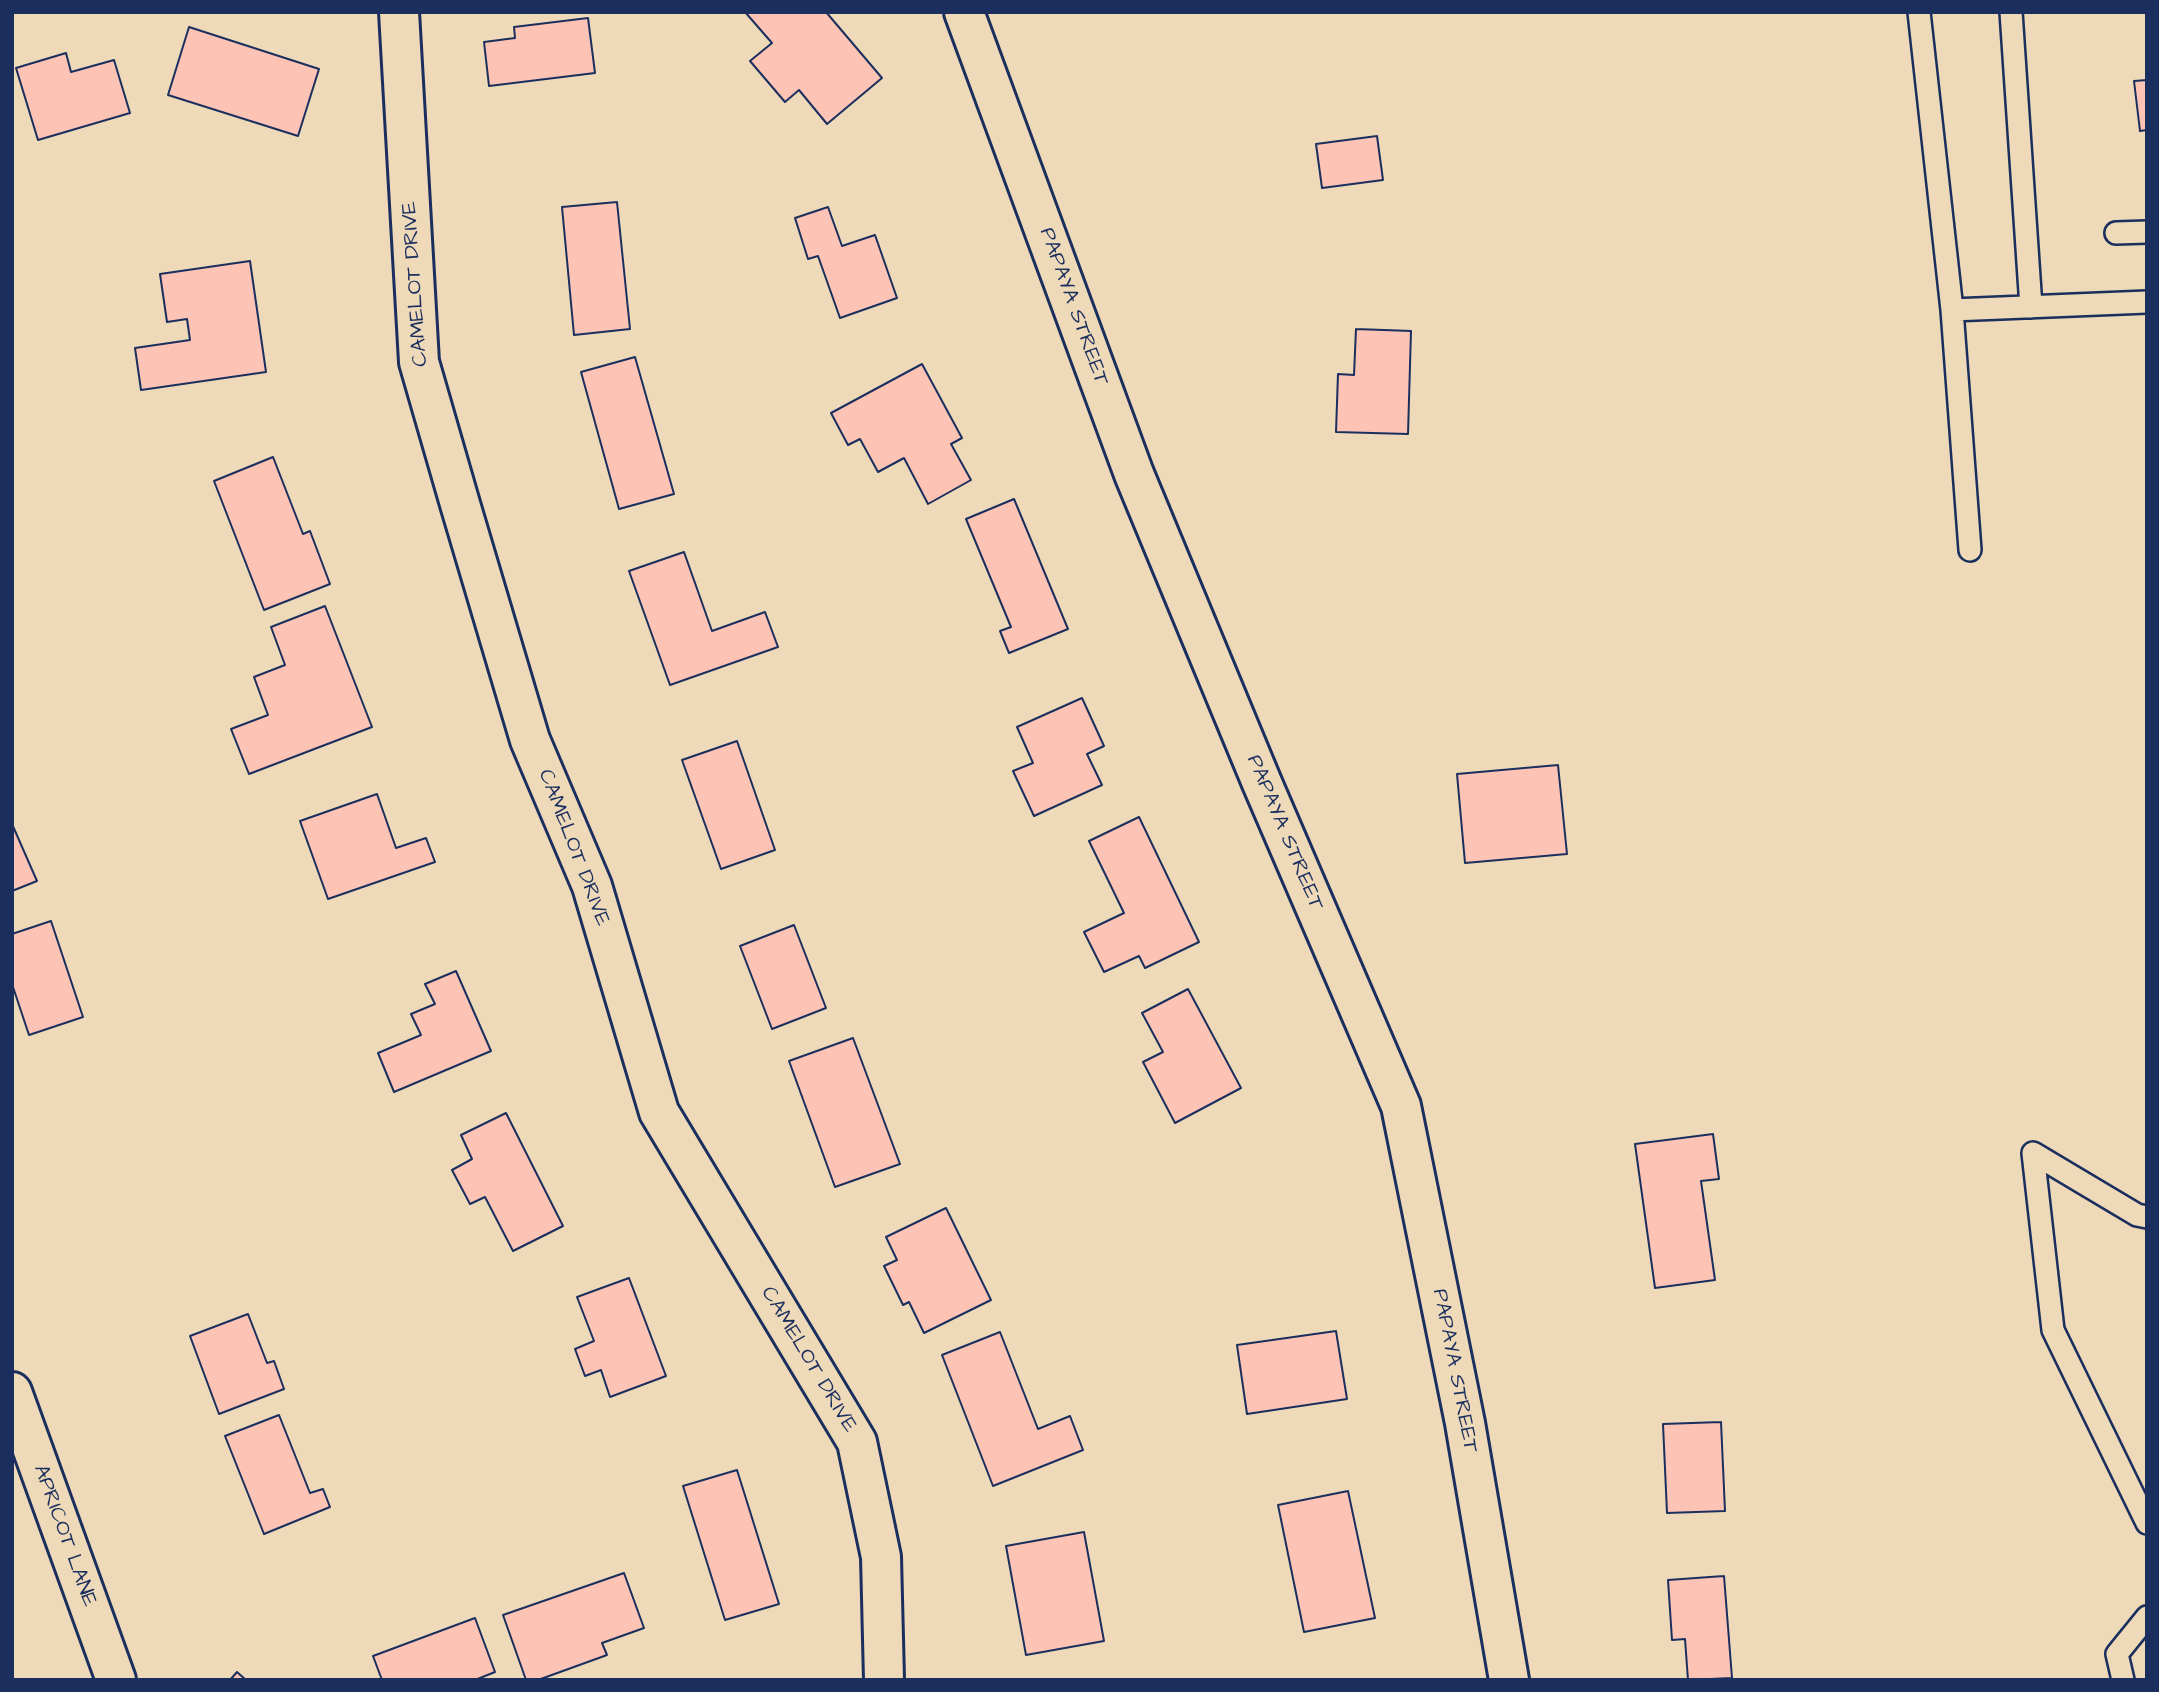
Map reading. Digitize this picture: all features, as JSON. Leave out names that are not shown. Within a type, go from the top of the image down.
[{"type":"street","name":"CAMELOT DRIVE","points":[[398,12],[419,362],[460,504],[530,740],[592,886],[659,1112],[858,1442],[881,1558],[884,1680]]},
{"type":"street","name":"PAPAYA STREET","points":[[964,12],[1134,474],[1262,783],[1401,1106],[1465,1423],[1509,1680]]},
{"type":"street","name":"APRICOT LANE","points":[[12,1392],[116,1680]]},
{"type":"lane","points":[[1919,12],[1952,310],[1970,550]]},
{"type":"lane","points":[[2011,12],[2031,307]]},
{"type":"lane","points":[[2116,233],[2147,232]]},
{"type":"lane","points":[[1952,310],[2147,302]]},
{"type":"lane","points":[[2147,1217],[2137,1215],[2033,1153],[2053,1330],[2147,1523]]},
{"type":"lane","points":[[2123,1680],[2117,1654],[2147,1617]]},
{"type":"building","points":[[745,12],[826,12],[882,78],[827,124],[799,90],[785,102],[750,61],[772,43]]},
{"type":"building","points":[[588,18],[595,73],[489,86],[484,42],[515,38],[514,27]]},
{"type":"building","points":[[189,27],[319,69],[298,136],[168,95]]},
{"type":"building","points":[[66,53],[71,72],[114,60],[130,113],[38,140],[16,68]]},
{"type":"building","points":[[2147,80],[2147,130],[2140,131],[2134,81]]},
{"type":"building","points":[[1377,136],[1383,180],[1322,188],[1316,144]]},
{"type":"building","points":[[617,202],[630,329],[574,335],[562,207]]},
{"type":"building","points":[[828,207],[842,246],[875,235],[897,298],[840,318],[818,256],[808,259],[795,218]]},
{"type":"building","points":[[250,261],[266,372],[141,390],[135,348],[190,340],[187,319],[167,322],[160,274]]},
{"type":"building","points":[[1356,329],[1411,331],[1408,434],[1336,432],[1338,374],[1354,375]]},
{"type":"building","points":[[635,357],[674,494],[619,509],[581,372]]},
{"type":"building","points":[[922,364],[962,438],[951,444],[971,480],[928,504],[904,458],[878,472],[860,439],[848,445],[831,413]]},
{"type":"building","points":[[273,457],[303,534],[310,531],[330,584],[264,610],[214,481]]},
{"type":"building","points":[[1014,499],[1068,629],[1009,653],[1000,631],[1011,627],[966,519]]},
{"type":"building","points":[[684,552],[712,631],[765,612],[778,647],[670,685],[629,571]]},
{"type":"building","points":[[325,606],[372,727],[249,774],[231,729],[268,715],[254,677],[285,665],[271,627]]},
{"type":"building","points":[[1082,698],[1104,746],[1087,754],[1102,785],[1034,816],[1013,771],[1033,763],[1017,727]]},
{"type":"building","points":[[737,741],[775,850],[721,869],[682,760]]},
{"type":"building","points":[[1558,765],[1567,854],[1465,863],[1457,774]]},
{"type":"building","points":[[377,794],[396,848],[426,838],[435,862],[328,899],[300,821]]},
{"type":"building","points":[[1139,817],[1199,942],[1145,968],[1139,956],[1104,972],[1084,932],[1124,913],[1089,841]]},
{"type":"building","points":[[12,824],[37,881],[12,891]]},
{"type":"building","points":[[51,921],[83,1017],[29,1035],[12,984],[12,934]]},
{"type":"building","points":[[794,925],[826,1008],[772,1029],[740,946]]},
{"type":"building","points":[[456,971],[491,1051],[394,1092],[378,1053],[421,1035],[411,1014],[435,1004],[425,984]]},
{"type":"building","points":[[1188,989],[1241,1088],[1175,1123],[1143,1062],[1163,1052],[1142,1013]]},
{"type":"building","points":[[853,1038],[900,1164],[835,1187],[789,1061]]},
{"type":"building","points":[[506,1113],[563,1226],[513,1251],[485,1197],[470,1204],[452,1170],[472,1159],[461,1135]]},
{"type":"building","points":[[1713,1134],[1719,1179],[1701,1181],[1715,1280],[1655,1288],[1635,1144]]},
{"type":"building","points":[[946,1208],[991,1300],[924,1333],[909,1302],[903,1305],[884,1266],[897,1260],[886,1237]]},
{"type":"building","points":[[629,1278],[666,1376],[610,1397],[601,1370],[585,1376],[575,1349],[594,1341],[577,1297]]},
{"type":"building","points":[[248,1314],[267,1363],[274,1361],[284,1389],[219,1414],[190,1336]]},
{"type":"building","points":[[1336,1331],[1347,1399],[1247,1414],[1237,1345]]},
{"type":"building","points":[[1000,1332],[1038,1429],[1070,1416],[1083,1450],[993,1486],[942,1355]]},
{"type":"building","points":[[279,1415],[310,1493],[323,1489],[330,1507],[264,1534],[225,1436]]},
{"type":"building","points":[[1721,1422],[1725,1511],[1667,1513],[1663,1424]]},
{"type":"building","points":[[737,1470],[779,1604],[725,1620],[683,1486]]},
{"type":"building","points":[[1348,1491],[1375,1618],[1304,1632],[1278,1505]]},
{"type":"building","points":[[1084,1532],[1104,1641],[1026,1655],[1006,1546]]},
{"type":"building","points":[[624,1573],[644,1628],[602,1643],[607,1655],[538,1680],[526,1680],[503,1615]]},
{"type":"building","points":[[1724,1576],[1732,1678],[1688,1680],[1685,1639],[1672,1640],[1668,1580]]},
{"type":"building","points":[[475,1618],[495,1672],[475,1680],[382,1680],[373,1656]]},
{"type":"building","points":[[237,1672],[246,1680],[230,1680]]}]
